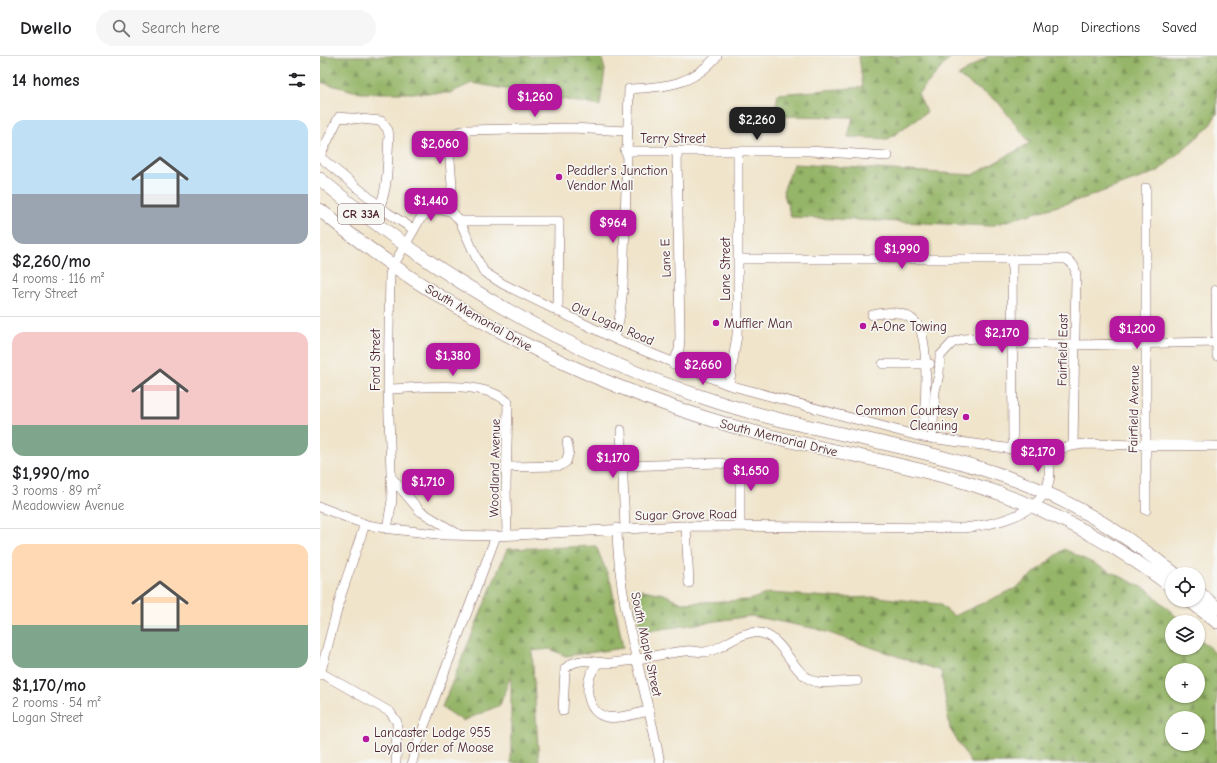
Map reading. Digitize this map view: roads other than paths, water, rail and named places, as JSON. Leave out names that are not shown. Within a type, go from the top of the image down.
[{"type":"highway","name":"CR 33A","points":[[320,179],[404,246]]},
{"type":"highway","name":"CR 33A","points":[[320,210],[392,266]]},
{"type":"highway","name":"South Memorial Drive","points":[[404,246],[436,268],[501,308],[567,342],[676,389],[764,416],[976,467],[1046,493],[1091,516],[1124,536],[1166,567]]},
{"type":"highway","name":"South Memorial Drive","points":[[392,266],[468,313],[511,337],[585,373],[634,393],[733,426],[955,480],[1033,506],[1097,537],[1165,582]]},
{"type":"highway","points":[[1205,598],[1217,608]]},
{"type":"highway","points":[[1198,607],[1217,622]]},
{"type":"street","points":[[614,339],[622,288],[625,151],[629,89],[662,87],[687,80],[701,71],[716,56]]},
{"type":"street","points":[[380,206],[385,195],[387,181],[390,136],[388,130],[381,121],[339,117],[320,156],[380,206],[413,230],[425,214],[436,210],[449,210],[452,185],[449,147],[453,137],[458,132],[466,130],[544,128],[626,131]]},
{"type":"street","name":"Terry Street","points":[[625,151],[810,151],[888,156]]},
{"type":"street","name":"Lane E","points":[[673,364],[679,350],[680,337],[677,151]]},
{"type":"street","name":"Lane Street","points":[[729,385],[737,335],[738,151]]},
{"type":"street","name":"Fairfield Avenue","points":[[1146,188],[1146,510]]},
{"type":"street","name":"Old Logan Road","points":[[449,210],[460,221],[484,272],[503,284],[558,312],[614,339],[673,364],[729,385],[922,437],[1013,449],[1025,448],[1045,451]]},
{"type":"street","points":[[460,221],[559,221],[558,312]]},
{"type":"street","name":"Ford Street","points":[[387,529],[392,500],[388,389],[388,286],[392,266],[413,230]]},
{"type":"street","points":[[738,259],[1012,259],[1013,449]]},
{"type":"street","name":"Fairfield East","points":[[1012,259],[1066,259],[1075,267],[1073,445]]},
{"type":"street","points":[[1216,290],[1217,356]]},
{"type":"street","points":[[872,315],[886,312],[903,314],[918,325],[925,349],[926,404],[922,437]]},
{"type":"street","points":[[932,438],[935,391],[940,356],[952,343],[963,339],[978,338],[1013,343],[1075,345],[1147,345],[1217,342]]},
{"type":"street","points":[[883,364],[940,364]]},
{"type":"street","name":"Woodland Avenue","points":[[388,389],[472,389],[495,393],[508,402],[507,535]]},
{"type":"street","name":"South Maple Street","points":[[621,430],[621,528],[618,569],[636,660],[660,763]]},
{"type":"street","points":[[507,467],[559,466],[566,462],[569,452],[567,442]]},
{"type":"street","points":[[1046,493],[1049,466],[1045,451],[1073,445],[1217,446]]},
{"type":"street","points":[[622,466],[720,463],[734,468],[740,477],[741,484],[740,526]]},
{"type":"street","points":[[391,477],[420,511],[460,535]]},
{"type":"street","name":"Sugar Grove Road","points":[[320,508],[365,524],[387,529],[460,535],[496,536],[621,528],[686,526],[964,528],[1004,520],[1033,506],[1046,493]]},
{"type":"street","points":[[365,524],[341,595],[320,674],[390,712],[397,722],[396,763]]},
{"type":"street","points":[[686,526],[689,583]]},
{"type":"street","points":[[412,763],[415,750],[496,536]]},
{"type":"street","points":[[563,711],[565,669],[572,663],[582,661],[598,663],[636,660],[688,651],[705,652],[719,648],[731,639],[746,633],[764,634],[782,647],[798,670],[816,682],[857,681]]},
{"type":"street","points":[[598,663],[592,670],[587,687],[594,712],[604,717],[615,718],[648,711]]},
{"type":"place","name":"Peddler's Junction Vendor Mall","points":[[559,177]]},
{"type":"place","name":"Muffler Man","points":[[716,323]]},
{"type":"place","name":"A-One Towing","points":[[863,326]]},
{"type":"place","name":"Common Courtesy Cleaning","points":[[966,417]]},
{"type":"place","name":"Lancaster Lodge 955 Loyal Order of Moose","points":[[366,739]]}]
